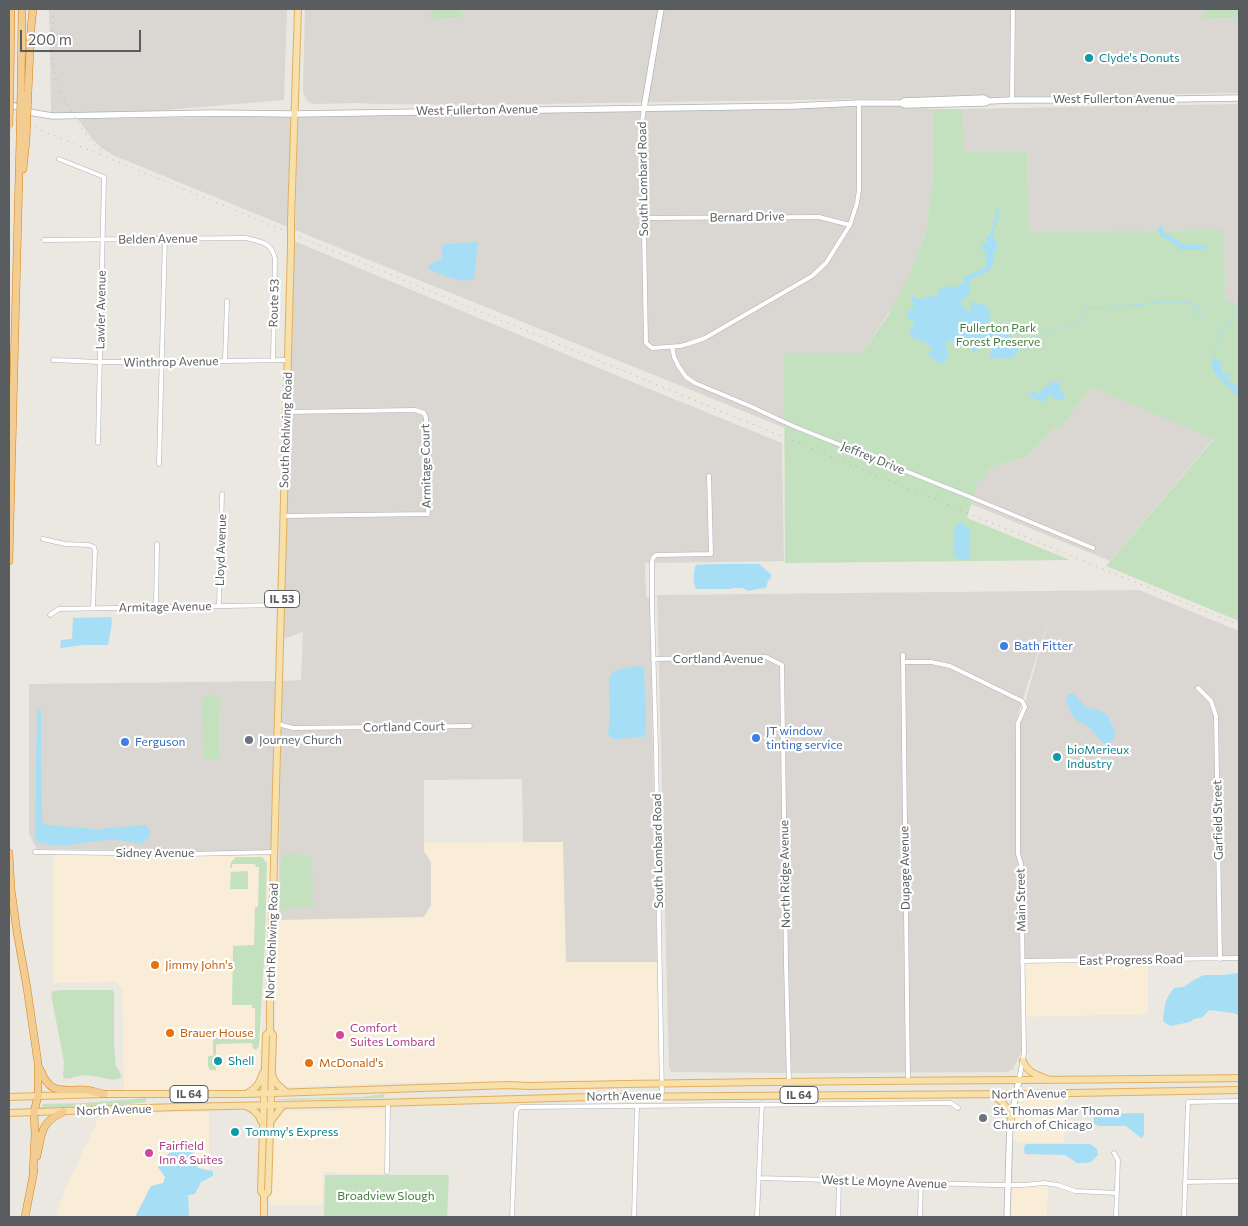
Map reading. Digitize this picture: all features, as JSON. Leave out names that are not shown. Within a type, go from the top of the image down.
[{"type":"highway","points":[[9,126],[11,9]]},
{"type":"highway","points":[[9,561],[19,201],[23,140],[22,9]]},
{"type":"highway","points":[[24,91],[33,9]]},
{"type":"highway","points":[[9,853],[11,889],[38,1063],[38,1096],[34,1112],[33,1175]]},
{"type":"highway","points":[[38,1063],[44,1079],[57,1090],[88,1090],[104,1094]]},
{"type":"highway","points":[[25,1217],[44,1129],[50,1119],[63,1112]]},
{"type":"main road","name":"South Rohlwing Road","points":[[274,852],[298,9]]},
{"type":"main road","name":"North Rohlwing Road","points":[[267,1093],[272,1075],[272,1035],[270,1031],[274,852]]},
{"type":"main road","name":"North Rohlwing Road","points":[[267,1093],[264,1068],[266,1035],[270,1031]]},
{"type":"main road","points":[[1023,1061],[1025,1068],[1029,1071],[1050,1080]]},
{"type":"main road","points":[[245,1094],[254,1089],[258,1084],[264,1068]]},
{"type":"main road","points":[[272,1075],[276,1083],[287,1092]]},
{"type":"main road","name":"North Avenue","points":[[11,1097],[104,1094],[245,1094],[467,1086],[1239,1078]]},
{"type":"main road","points":[[388,1103],[392,1089]]},
{"type":"main road","name":"North Avenue","points":[[11,1113],[662,1096],[1016,1094],[1239,1090]]},
{"type":"main road","name":"IL 53","points":[[264,1195],[268,1192],[271,1105],[267,1093]]},
{"type":"main road","name":"IL 53","points":[[264,1217],[264,1195],[260,1191],[263,1105],[267,1093]]},
{"type":"main road","points":[[991,1094],[1002,1101],[1012,1118]]},
{"type":"main road","points":[[270,1122],[283,1105]]},
{"type":"main road","points":[[244,1106],[257,1113],[261,1118],[263,1127]]},
{"type":"street","name":"South Lombard Road","points":[[661,9],[642,122],[646,344],[652,348],[672,346]]},
{"type":"street","points":[[1012,100],[1013,9]]},
{"type":"street","name":"West Fullerton Avenue","points":[[9,104],[34,114],[53,116],[795,106],[984,98],[989,101],[1239,98]]},
{"type":"street","points":[[672,346],[688,344],[705,338],[812,276],[826,263],[850,225],[857,203],[859,190],[859,103]]},
{"type":"street","name":"Lawler Avenue","points":[[59,159],[104,177],[98,443]]},
{"type":"street","name":"Bernard Drive","points":[[644,218],[819,217],[850,225]]},
{"type":"street","points":[[159,464],[165,238]]},
{"type":"street","name":"Belden Avenue","points":[[44,240],[245,238],[259,240],[271,247]]},
{"type":"street","name":"Route 53","points":[[271,247],[276,259],[272,360]]},
{"type":"street","points":[[225,361],[227,301]]},
{"type":"street","name":"Jeffrey Drive","points":[[672,346],[674,357],[682,372],[695,383],[793,426],[1093,548]]},
{"type":"street","name":"Winthrop Avenue","points":[[54,360],[99,362],[288,360]]},
{"type":"street","name":"Armitage Court","points":[[284,516],[428,514],[426,418],[424,413],[415,410],[287,412]]},
{"type":"street","name":"South Lombard Road","points":[[662,1096],[652,562],[655,555],[711,554],[709,476]]},
{"type":"street","name":"Lloyd Avenue","points":[[219,606],[222,494]]},
{"type":"street","points":[[43,539],[65,544],[94,547],[94,608]]},
{"type":"street","points":[[156,608],[157,544]]},
{"type":"street","name":"Armitage Avenue","points":[[50,615],[59,609],[281,605]]},
{"type":"street","name":"Dupage Avenue","points":[[903,655],[908,1081]]},
{"type":"street","name":"Cortland Avenue","points":[[653,659],[766,657],[782,665]]},
{"type":"street","name":"Main Street","points":[[903,662],[931,662],[950,666],[1022,701],[1025,708],[1018,722],[1017,737],[1018,854],[1021,864],[1024,1053],[1012,1118],[1007,1217]]},
{"type":"street","name":"North Ridge Avenue","points":[[782,665],[789,1082]]},
{"type":"street","name":"Garfield Street","points":[[1198,688],[1211,701],[1216,716],[1220,959]]},
{"type":"street","name":"Cortland Court","points":[[278,724],[293,728],[470,726]]},
{"type":"street","name":"Sidney Avenue","points":[[35,852],[189,854],[274,852]]},
{"type":"street","name":"East Progress Road","points":[[1022,961],[1239,958]]},
{"type":"street","points":[[1184,1217],[1188,1102],[1239,1100]]},
{"type":"street","name":"North Avenue","points":[[512,1217],[516,1112],[521,1106],[951,1102],[958,1108]]},
{"type":"street","points":[[387,1172],[388,1103]]},
{"type":"street","points":[[757,1217],[762,1104]]},
{"type":"street","points":[[634,1217],[636,1106]]},
{"type":"street","points":[[1114,1153],[1118,1160],[1116,1217]]},
{"type":"street","name":"West Le Moyne Avenue","points":[[760,1178],[1008,1185],[1044,1183],[1058,1185],[1074,1191],[1117,1193]]},
{"type":"street","points":[[838,1217],[839,1180]]},
{"type":"street","points":[[1185,1182],[1239,1181]]},
{"type":"street","points":[[920,1217],[921,1183]]},
{"type":"shaded area","points":[[49,9],[287,9],[284,100],[142,112],[51,114]]},
{"type":"shaded area","points":[[305,9],[431,9],[432,19],[461,18],[461,9],[1203,9],[1203,19],[1239,18],[1239,93],[473,105],[314,104],[306,99],[303,92]]},
{"type":"shaded area","points":[[1239,104],[1239,313],[1225,313],[1224,230],[1029,232],[1027,152],[963,153],[962,109]]},
{"type":"shaded area","points":[[899,105],[934,109],[934,168],[926,232],[896,302],[862,353],[785,354],[785,428],[295,230],[298,117]]},
{"type":"shaded area","points":[[292,116],[288,227],[115,156],[103,149],[92,139],[78,119]]},
{"type":"shaded area","points":[[294,241],[782,443],[784,561],[645,563],[646,597],[650,598],[657,962],[566,962],[563,842],[523,842],[522,779],[424,780],[424,851],[431,862],[431,905],[424,917],[278,920],[282,681],[301,680],[303,632],[283,639]]},
{"type":"shaded area","points":[[1092,387],[1214,438],[1110,561],[971,504],[977,483],[982,480],[988,468],[1029,455],[1053,428],[1060,429]]},
{"type":"shaded area","points":[[1139,590],[1239,631],[1239,956],[1023,959],[1023,863],[1019,852],[1019,723],[1049,618],[1015,724],[1022,1050],[1013,1069],[1008,1072],[671,1072],[669,1067],[657,595]]},
{"type":"shaded area","points":[[277,681],[272,852],[37,849],[29,834],[29,684]]},
{"type":"shaded area","points":[[563,842],[566,962],[657,962],[660,1081],[508,1085],[419,1082],[285,1087],[278,1081],[276,1075],[275,1025],[278,920],[424,916],[431,905],[431,862],[424,851],[424,843]]},
{"type":"shaded area","points":[[54,855],[273,856],[266,916],[260,1070],[258,1080],[253,1087],[243,1090],[124,1092],[122,988],[115,982],[54,983]]},
{"type":"shaded area","points":[[1148,961],[1148,1014],[1024,1017],[1023,962]]},
{"type":"shaded area","points":[[1065,1095],[1064,1143],[1012,1142],[1012,1125],[1018,1096]]},
{"type":"shaded area","points":[[386,1109],[385,1174],[324,1172],[322,1205],[270,1205],[275,1125],[277,1116],[281,1111]]},
{"type":"shaded area","points":[[209,1112],[209,1173],[150,1217],[56,1217],[66,1187],[101,1113]]},
{"type":"shaded area","points":[[1048,1185],[1047,1217],[1009,1217],[1010,1187]]},
{"type":"green space","points":[[431,9],[461,9],[461,18],[431,19]]},
{"type":"green space","points":[[1203,9],[1239,9],[1239,18],[1203,19]]},
{"type":"green space","name":"Fullerton Park Forest Preserve","points":[[934,109],[962,109],[964,152],[1027,152],[1029,232],[1224,230],[1225,302],[1232,300],[1235,305],[1239,304],[1239,621],[1106,566],[1214,439],[1092,387],[1060,429],[1053,428],[1029,455],[988,468],[985,477],[977,483],[967,518],[1070,560],[785,563],[784,353],[862,353],[889,314],[910,273],[926,232],[934,168]]},
{"type":"green space","points":[[212,695],[220,698],[222,705],[219,705],[219,759],[204,759],[202,702],[205,696]]},
{"type":"green space","points":[[285,854],[312,857],[313,908],[285,907],[285,912],[279,909],[281,858]]},
{"type":"green space","points":[[236,857],[262,857],[267,863],[265,944],[259,1046],[256,1050],[253,1048],[252,1043],[216,1045],[214,1065],[216,1070],[210,1070],[208,1056],[213,1056],[213,1038],[251,1037],[251,1034],[255,1034],[255,1008],[252,1008],[252,1005],[232,1005],[233,946],[254,945],[255,907],[258,907],[259,867],[256,867],[255,864],[232,864],[232,868],[230,868],[231,862]]},
{"type":"green space","points":[[248,871],[248,889],[230,889],[231,872]]},
{"type":"green space","points":[[113,990],[114,1047],[116,1067],[120,1072],[121,1078],[111,1079],[86,1075],[69,1079],[64,1078],[64,1062],[51,994],[53,991]]},
{"type":"green space","points":[[385,1094],[383,1098],[277,1100],[362,1097]]},
{"type":"green space","points":[[146,1098],[146,1102],[121,1105],[41,1108],[43,1104]]},
{"type":"green space","name":"Broadview Slough","points":[[325,1175],[449,1175],[447,1217],[324,1217]]},
{"type":"water","points":[[999,207],[998,213],[1000,216],[997,219],[993,234],[997,248],[993,256],[993,265],[984,274],[969,281],[970,295],[966,296],[965,300],[961,300],[961,302],[969,312],[972,309],[968,301],[976,305],[984,304],[990,311],[990,326],[995,329],[1008,328],[1011,338],[1016,341],[1018,353],[1010,358],[992,359],[989,352],[992,351],[992,348],[979,347],[977,351],[971,352],[970,344],[960,346],[949,340],[946,343],[947,353],[949,353],[944,364],[935,362],[929,356],[928,352],[932,350],[929,346],[909,335],[911,332],[909,330],[914,324],[907,317],[907,312],[913,308],[910,295],[919,299],[928,295],[935,297],[938,295],[940,288],[958,287],[959,284],[963,283],[964,277],[984,268],[986,266],[986,253],[982,250],[983,247],[981,245],[988,241],[986,238],[990,235],[994,225],[993,219],[996,218],[995,212]]},
{"type":"water","points":[[1159,226],[1162,226],[1164,232],[1183,244],[1205,245],[1208,247],[1205,249],[1181,250],[1161,236],[1158,231]]},
{"type":"water","points":[[477,242],[474,279],[457,280],[429,269],[428,266],[442,258],[442,247],[445,244]]},
{"type":"water","points":[[1215,358],[1219,360],[1222,372],[1231,373],[1232,377],[1226,376],[1226,379],[1237,387],[1239,397],[1215,373],[1212,362]]},
{"type":"water","points":[[1051,381],[1059,382],[1065,397],[1056,400],[1051,395],[1045,401],[1040,402],[1027,394],[1032,394],[1032,391],[1035,391],[1037,394],[1040,393],[1043,387],[1050,386]]},
{"type":"water","points":[[960,523],[970,529],[969,550],[971,556],[965,560],[954,557],[954,530]]},
{"type":"water","points":[[759,564],[771,574],[771,578],[766,588],[749,591],[742,588],[696,589],[694,570],[696,565]]},
{"type":"water","points":[[111,617],[112,623],[108,645],[83,645],[60,648],[61,640],[72,639],[73,618]]},
{"type":"water","points":[[642,666],[644,669],[646,733],[643,737],[613,739],[608,734],[610,716],[609,678],[617,670]]},
{"type":"water","points":[[1069,694],[1074,694],[1086,707],[1102,711],[1107,715],[1115,730],[1114,739],[1110,743],[1103,743],[1088,726],[1079,722],[1074,717],[1066,701]]},
{"type":"water","points":[[39,709],[41,711],[42,820],[45,825],[96,829],[146,825],[150,830],[150,838],[145,840],[143,844],[122,840],[105,840],[55,845],[36,841],[37,711]]},
{"type":"water","points":[[1239,973],[1239,1015],[1209,1010],[1203,1017],[1190,1022],[1170,1026],[1163,1021],[1168,996],[1174,988],[1184,987],[1204,975]]},
{"type":"water","points":[[1143,1113],[1144,1134],[1141,1138],[1126,1126],[1098,1126],[1094,1123],[1094,1116],[1097,1114]]},
{"type":"water","points":[[1090,1144],[1097,1149],[1098,1155],[1091,1162],[1077,1163],[1065,1155],[1025,1154],[1025,1145]]},
{"type":"water","points":[[173,1148],[190,1148],[198,1168],[213,1171],[213,1176],[201,1182],[195,1194],[188,1195],[189,1217],[135,1217],[151,1186],[163,1183],[165,1177],[158,1167]]},
{"type":"waterway","points":[[1019,351],[1026,348],[1030,340],[1075,322],[1084,309],[1088,308],[1184,302],[1196,305],[1202,323]]},
{"type":"waterway","points":[[1214,358],[1212,350],[1217,346],[1221,331],[1230,324],[1239,308]]},
{"type":"waterway","points":[[1214,329],[1221,330]]},
{"type":"railway","points":[[53,9],[53,56],[58,86],[85,133],[104,153]]},
{"type":"railway","points":[[9,117],[1239,625]]},
{"type":"place","name":"Clyde's Donuts","points":[[1089,58]]},
{"type":"place","name":"Bath Fitter","points":[[1004,646]]},
{"type":"place","name":"JT window tinting service","points":[[756,738]]},
{"type":"place","name":"Journey Church","points":[[249,740]]},
{"type":"place","name":"Ferguson","points":[[125,742]]},
{"type":"place","name":"bioMerieux Industry","points":[[1057,757]]},
{"type":"place","name":"Jimmy John's","points":[[155,965]]},
{"type":"place","name":"Brauer House","points":[[170,1033]]},
{"type":"place","name":"Comfort Suites Lombard","points":[[340,1035]]},
{"type":"place","name":"Shell","points":[[218,1061]]},
{"type":"place","name":"McDonald's","points":[[309,1063]]},
{"type":"place","name":"St. Thomas Mar Thoma Church of Chicago","points":[[983,1118]]},
{"type":"place","name":"Tommy's Express","points":[[235,1132]]},
{"type":"place","name":"Fairfield Inn & Suites","points":[[149,1153]]}]
